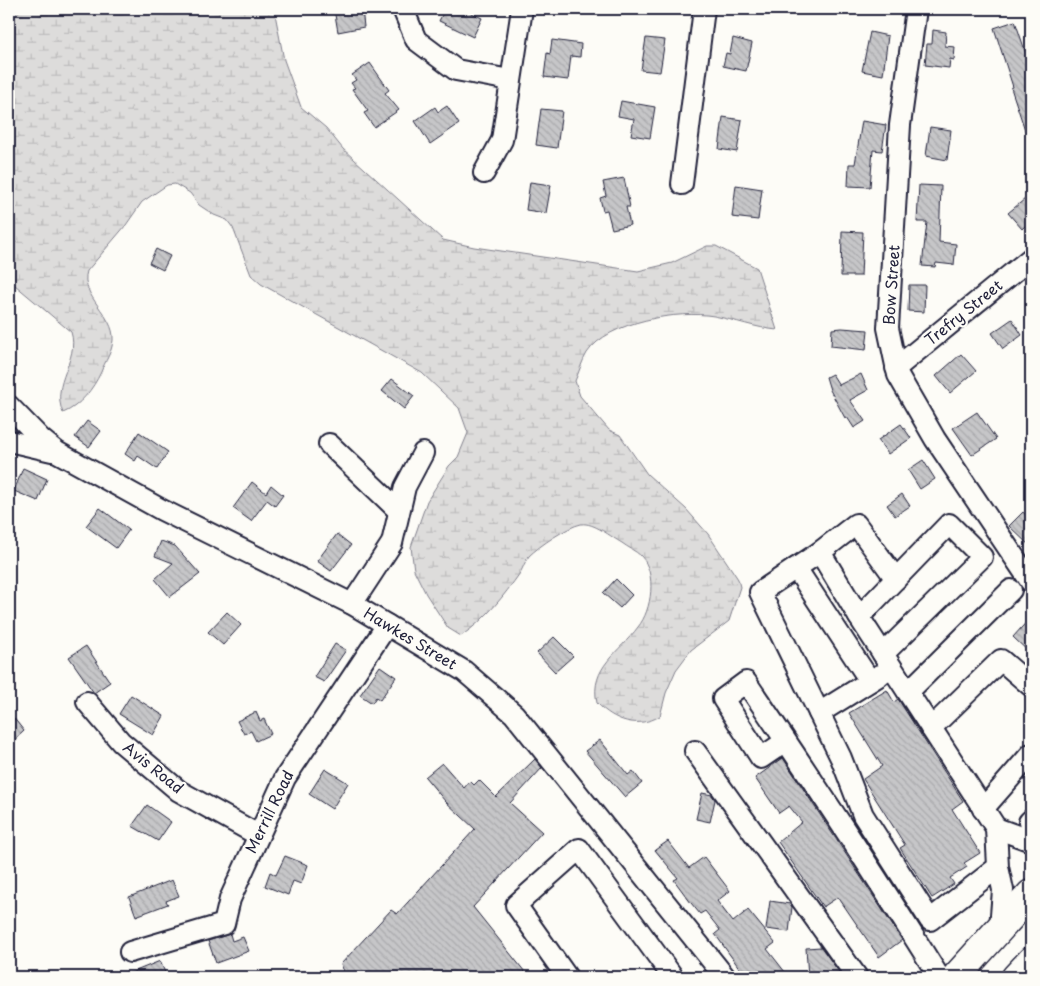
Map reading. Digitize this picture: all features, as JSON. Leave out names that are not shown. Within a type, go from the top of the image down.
[{"type":"highway","points":[[956,977],[1031,894]]},
{"type":"highway","points":[[1016,977],[1031,961]]},
{"type":"street","points":[[403,9],[416,40],[456,70],[510,80]]},
{"type":"street","points":[[484,173],[502,140],[522,9]]},
{"type":"street","points":[[682,184],[704,9]]},
{"type":"street","name":"Bow Street","points":[[916,9],[900,125],[888,328],[896,368],[898,376],[935,440],[1031,582]]},
{"type":"street","name":"Trefry Street","points":[[896,368],[1031,258]]},
{"type":"street","name":"Hawkes Street","points":[[9,406],[56,452],[162,510],[352,604],[464,671],[514,714],[725,977]]},
{"type":"street","points":[[9,441],[56,452]]},
{"type":"street","points":[[328,444],[399,511]]},
{"type":"street","points":[[352,604],[392,542],[405,488],[424,453]]},
{"type":"street","points":[[896,579],[856,524],[820,552],[760,592],[841,758],[863,815],[930,920],[998,867]]},
{"type":"street","points":[[819,713],[870,681],[982,556],[949,524],[860,617]]},
{"type":"street","points":[[820,552],[996,828],[998,867],[1003,890],[1000,928]]},
{"type":"street","points":[[796,568],[870,681]]},
{"type":"street","points":[[908,692],[1011,590]]},
{"type":"street","name":"Merrill Road","points":[[130,952],[224,924],[230,899],[284,778],[387,625]]},
{"type":"street","points":[[931,728],[1001,660],[1031,686]]},
{"type":"street","name":"Avis Road","points":[[87,702],[121,742],[179,792],[258,835]]},
{"type":"street","points":[[786,741],[870,866],[939,977]]},
{"type":"street","points":[[695,752],[856,977]]},
{"type":"street","points":[[983,809],[1031,754]]},
{"type":"street","points":[[996,828],[1030,828]]},
{"type":"street","points":[[567,977],[516,905],[579,849],[673,977]]},
{"type":"green space","points":[[9,9],[274,9],[284,60],[301,107],[326,128],[343,149],[443,240],[474,247],[638,271],[672,263],[707,246],[716,246],[757,268],[777,330],[761,328],[714,316],[682,315],[645,320],[611,333],[597,342],[585,356],[575,381],[580,396],[609,430],[620,435],[647,474],[686,509],[708,534],[738,579],[740,587],[729,621],[691,650],[676,670],[666,693],[660,716],[643,722],[627,721],[611,714],[597,703],[596,690],[598,679],[608,661],[643,620],[649,602],[651,581],[646,563],[641,556],[602,530],[591,525],[581,524],[568,529],[534,552],[501,599],[470,630],[461,636],[448,628],[426,594],[414,570],[411,547],[427,501],[449,466],[458,457],[468,433],[459,408],[422,373],[261,284],[251,275],[233,228],[227,220],[214,215],[199,205],[190,193],[175,184],[167,185],[142,202],[126,225],[87,271],[88,289],[109,322],[113,340],[110,353],[90,391],[75,406],[63,413],[60,392],[72,352],[71,332],[9,280]]},
{"type":"building","points":[[334,9],[362,9],[364,27],[338,32]]},
{"type":"building","points":[[445,9],[463,9],[482,18],[473,37],[439,21]]},
{"type":"building","points":[[1015,21],[1031,68],[1031,141],[1029,142],[994,28]]},
{"type":"building","points":[[933,30],[946,32],[945,46],[955,47],[954,60],[950,59],[949,68],[925,65],[927,44],[932,44]]},
{"type":"building","points":[[870,32],[888,36],[883,75],[862,71]]},
{"type":"building","points":[[646,38],[665,40],[660,72],[641,70]]},
{"type":"building","points":[[733,38],[752,43],[746,71],[723,66],[726,53],[730,54]]},
{"type":"building","points":[[552,40],[581,44],[580,57],[571,56],[568,80],[544,77],[547,53],[550,54]]},
{"type":"building","points":[[370,63],[389,90],[385,93],[399,110],[374,127],[364,113],[368,111],[352,89],[355,88],[351,83],[356,80],[352,75]]},
{"type":"building","points":[[621,101],[655,107],[650,138],[631,135],[634,119],[618,116]]},
{"type":"building","points":[[447,106],[459,124],[430,144],[415,121],[435,107],[438,112]]},
{"type":"building","points":[[541,109],[562,111],[557,148],[536,145]]},
{"type":"building","points":[[723,117],[742,120],[737,152],[719,149]]},
{"type":"building","points":[[862,121],[886,125],[882,151],[873,150],[870,187],[848,186],[849,164],[855,164]]},
{"type":"building","points":[[930,127],[951,130],[947,160],[926,156]]},
{"type":"building","points":[[624,178],[630,207],[626,207],[630,225],[612,229],[607,210],[603,211],[600,198],[606,196],[603,182]]},
{"type":"building","points":[[530,182],[551,185],[546,213],[526,210]]},
{"type":"building","points":[[736,185],[762,189],[758,220],[732,217]]},
{"type":"building","points":[[919,185],[941,186],[939,242],[956,244],[954,265],[936,263],[935,267],[922,266],[927,222],[917,222]]},
{"type":"building","points":[[1031,194],[1031,220],[1022,229],[1008,213]]},
{"type":"building","points":[[842,231],[863,232],[861,276],[841,276]]},
{"type":"building","points":[[156,249],[170,256],[163,270],[149,263]]},
{"type":"building","points":[[909,285],[925,285],[924,312],[908,311]]},
{"type":"building","points":[[1012,319],[1022,335],[1003,349],[992,333]]},
{"type":"building","points":[[832,329],[868,330],[866,350],[831,346]]},
{"type":"building","points":[[961,354],[976,371],[950,393],[936,376]]},
{"type":"building","points":[[832,374],[839,385],[861,374],[868,390],[850,400],[865,421],[854,428],[847,417],[845,418],[830,390],[826,377]]},
{"type":"building","points":[[392,379],[414,396],[404,409],[382,391]]},
{"type":"building","points":[[977,412],[996,439],[972,455],[953,428]]},
{"type":"building","points":[[87,421],[101,431],[89,447],[75,437]]},
{"type":"building","points":[[901,424],[911,438],[888,454],[878,440]]},
{"type":"building","points":[[139,432],[168,452],[157,469],[138,456],[135,461],[125,454]]},
{"type":"building","points":[[923,460],[935,479],[920,489],[908,470]]},
{"type":"building","points":[[23,468],[47,479],[38,501],[14,491]]},
{"type":"building","points":[[252,482],[266,493],[271,485],[283,495],[275,506],[267,500],[251,521],[233,508]]},
{"type":"building","points":[[902,494],[910,506],[895,516],[887,505]]},
{"type":"building","points":[[100,508],[129,530],[116,548],[86,526]]},
{"type":"building","points":[[1023,512],[1031,519],[1031,547],[1009,526]]},
{"type":"building","points":[[337,534],[351,545],[331,571],[317,561]]},
{"type":"building","points":[[161,541],[175,546],[200,574],[170,597],[155,579],[173,563],[155,556]]},
{"type":"building","points":[[616,579],[632,595],[620,608],[603,593]]},
{"type":"building","points":[[227,612],[241,625],[223,645],[208,632]]},
{"type":"building","points":[[1031,617],[1031,654],[1013,637]]},
{"type":"building","points":[[554,637],[573,656],[555,672],[537,653]]},
{"type":"building","points":[[335,644],[346,650],[324,682],[314,677]]},
{"type":"building","points":[[86,646],[110,682],[94,693],[69,657]]},
{"type":"building","points":[[380,666],[396,677],[380,700],[376,697],[372,703],[360,695]]},
{"type":"building","points":[[887,690],[894,702],[898,699],[963,801],[952,809],[980,853],[964,863],[967,867],[950,878],[954,884],[932,898],[900,848],[905,845],[863,779],[882,766],[849,713]]},
{"type":"building","points":[[131,695],[164,716],[153,735],[119,714]]},
{"type":"building","points":[[9,712],[24,731],[9,745]]},
{"type":"building","points":[[256,712],[260,721],[264,719],[271,734],[256,741],[251,731],[244,734],[237,721]]},
{"type":"building","points":[[600,740],[628,775],[633,771],[642,783],[625,797],[585,751]]},
{"type":"building","points":[[783,758],[902,940],[879,957],[838,897],[823,907],[778,842],[802,822],[789,806],[779,813],[755,778]]},
{"type":"building","points":[[535,759],[542,768],[510,803],[542,832],[473,907],[529,977],[346,977],[341,964],[391,910],[397,914],[475,829],[445,801],[425,777],[442,763],[464,788],[470,781],[474,785],[479,780],[496,797]]},
{"type":"building","points":[[325,769],[348,783],[332,809],[309,794]]},
{"type":"building","points":[[702,793],[712,795],[715,800],[710,822],[696,819]]},
{"type":"building","points":[[147,805],[171,822],[158,841],[132,826]]},
{"type":"building","points":[[668,841],[689,868],[704,857],[730,891],[717,901],[733,922],[748,910],[775,943],[767,949],[789,977],[748,977],[740,969],[715,934],[720,930],[705,911],[700,914],[691,903],[674,880],[678,878],[655,850]]},
{"type":"building","points":[[285,856],[308,865],[301,884],[293,881],[288,895],[265,886],[270,872],[276,875]]},
{"type":"building","points":[[172,880],[179,896],[166,901],[168,904],[136,916],[129,897]]},
{"type":"building","points":[[770,901],[790,904],[792,907],[789,932],[766,929]]},
{"type":"building","points":[[230,934],[232,941],[243,937],[249,951],[216,963],[208,941]]},
{"type":"building","points":[[821,947],[839,972],[830,977],[808,977],[806,948]]},
{"type":"building","points":[[160,961],[167,977],[121,977]]}]
